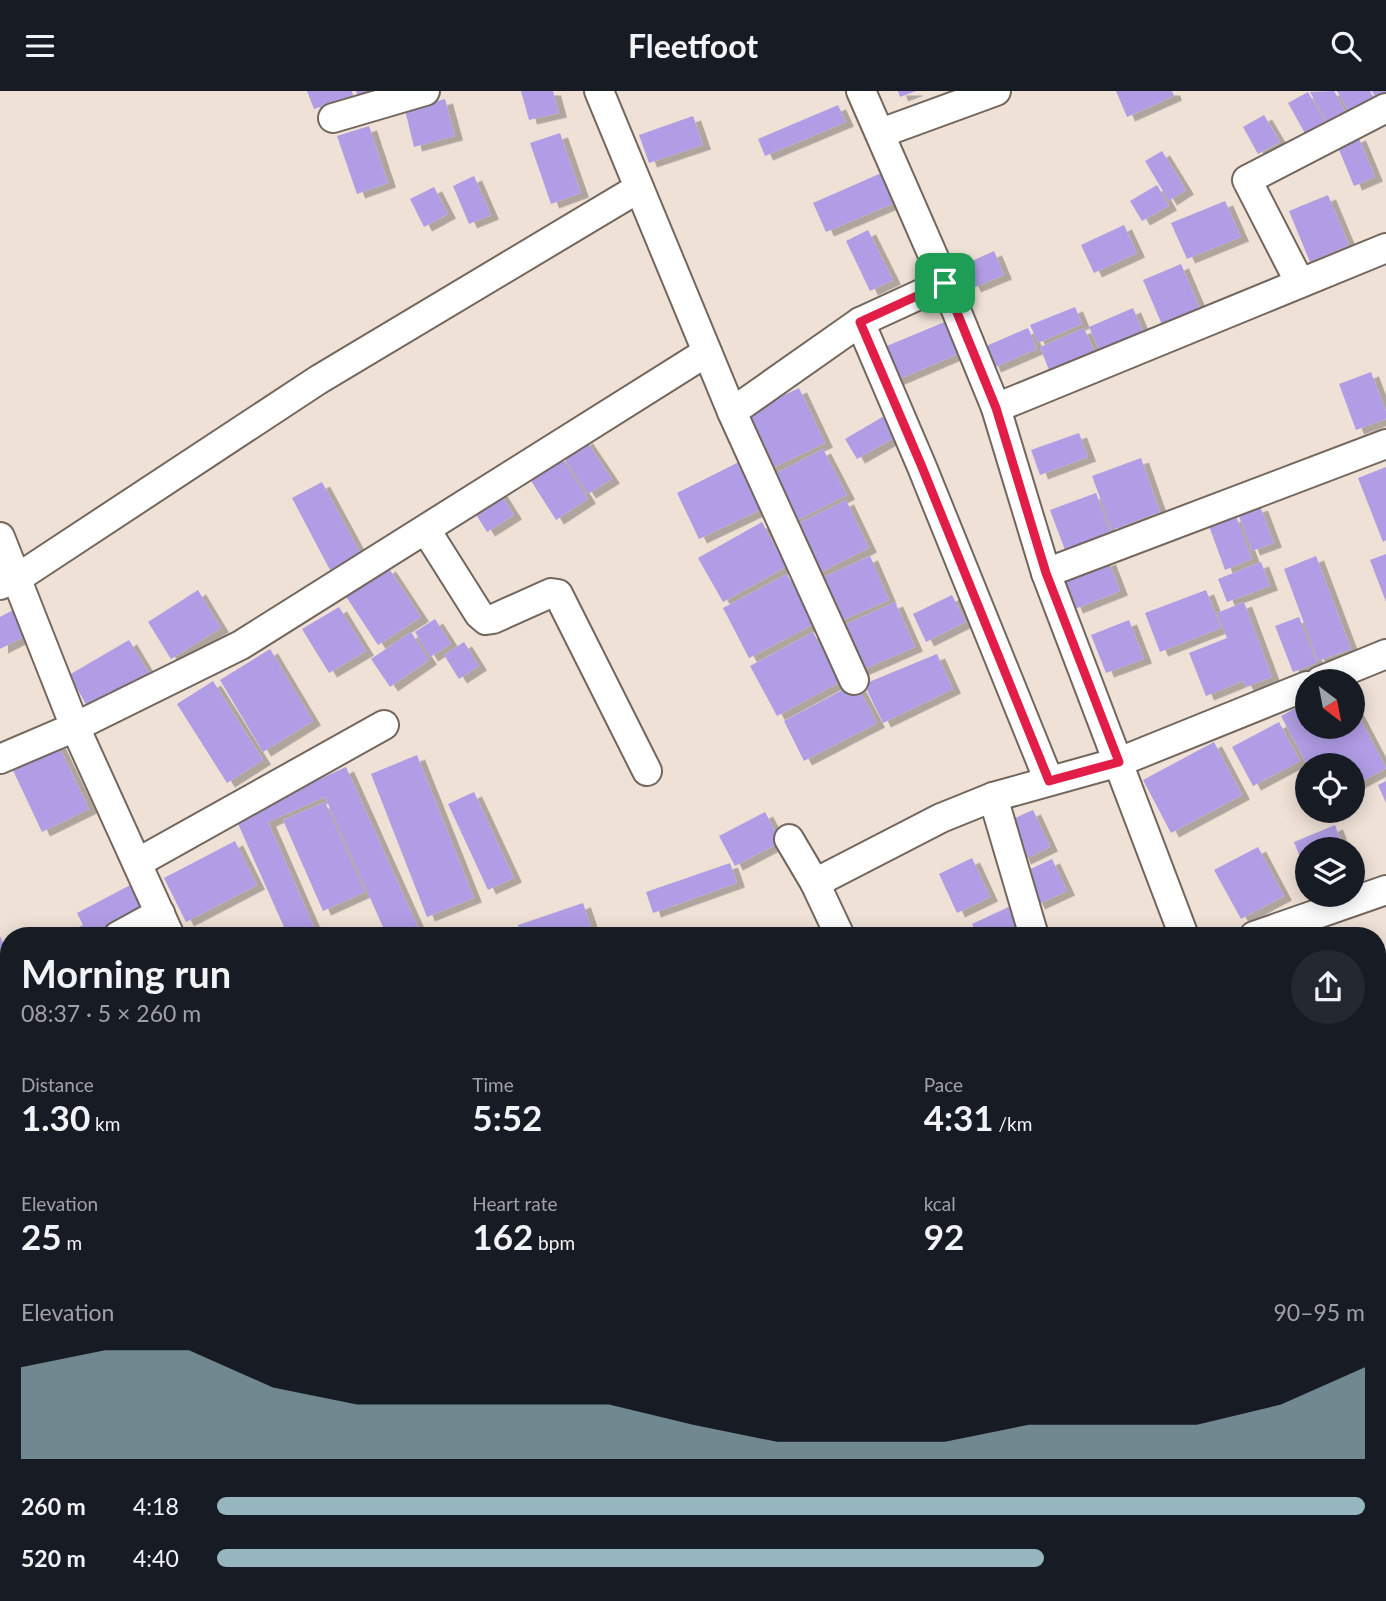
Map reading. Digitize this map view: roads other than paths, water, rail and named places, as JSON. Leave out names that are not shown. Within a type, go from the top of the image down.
[{"type":"street","points":[[333,118],[425,91]]},
{"type":"street","points":[[599,91],[732,412],[854,680]]},
{"type":"street","points":[[861,91],[996,408],[1046,573],[1181,927]]},
{"type":"street","points":[[881,133],[996,91]]},
{"type":"street","points":[[1300,283],[1247,180],[1386,108]]},
{"type":"street","points":[[8,582],[318,380],[639,188]]},
{"type":"street","points":[[996,408],[1386,248]]},
{"type":"street","points":[[732,412],[860,322],[945,283]]},
{"type":"street","points":[[860,322],[922,467],[1049,781]]},
{"type":"street","points":[[0,759],[75,727],[241,645],[707,352]]},
{"type":"street","points":[[1046,573],[1386,445]]},
{"type":"street","points":[[426,530],[479,614],[486,620],[494,619],[551,593],[558,594],[647,771]]},
{"type":"street","points":[[0,537],[8,582],[165,925]]},
{"type":"street","points":[[1349,669],[1386,654]]},
{"type":"street","points":[[815,883],[941,818],[993,797],[1119,762],[1295,691]]},
{"type":"street","points":[[137,863],[384,726]]},
{"type":"street","points":[[993,797],[1031,927]]},
{"type":"street","points":[[789,839],[837,927]]},
{"type":"street","points":[[1280,927],[1386,890]]}]
